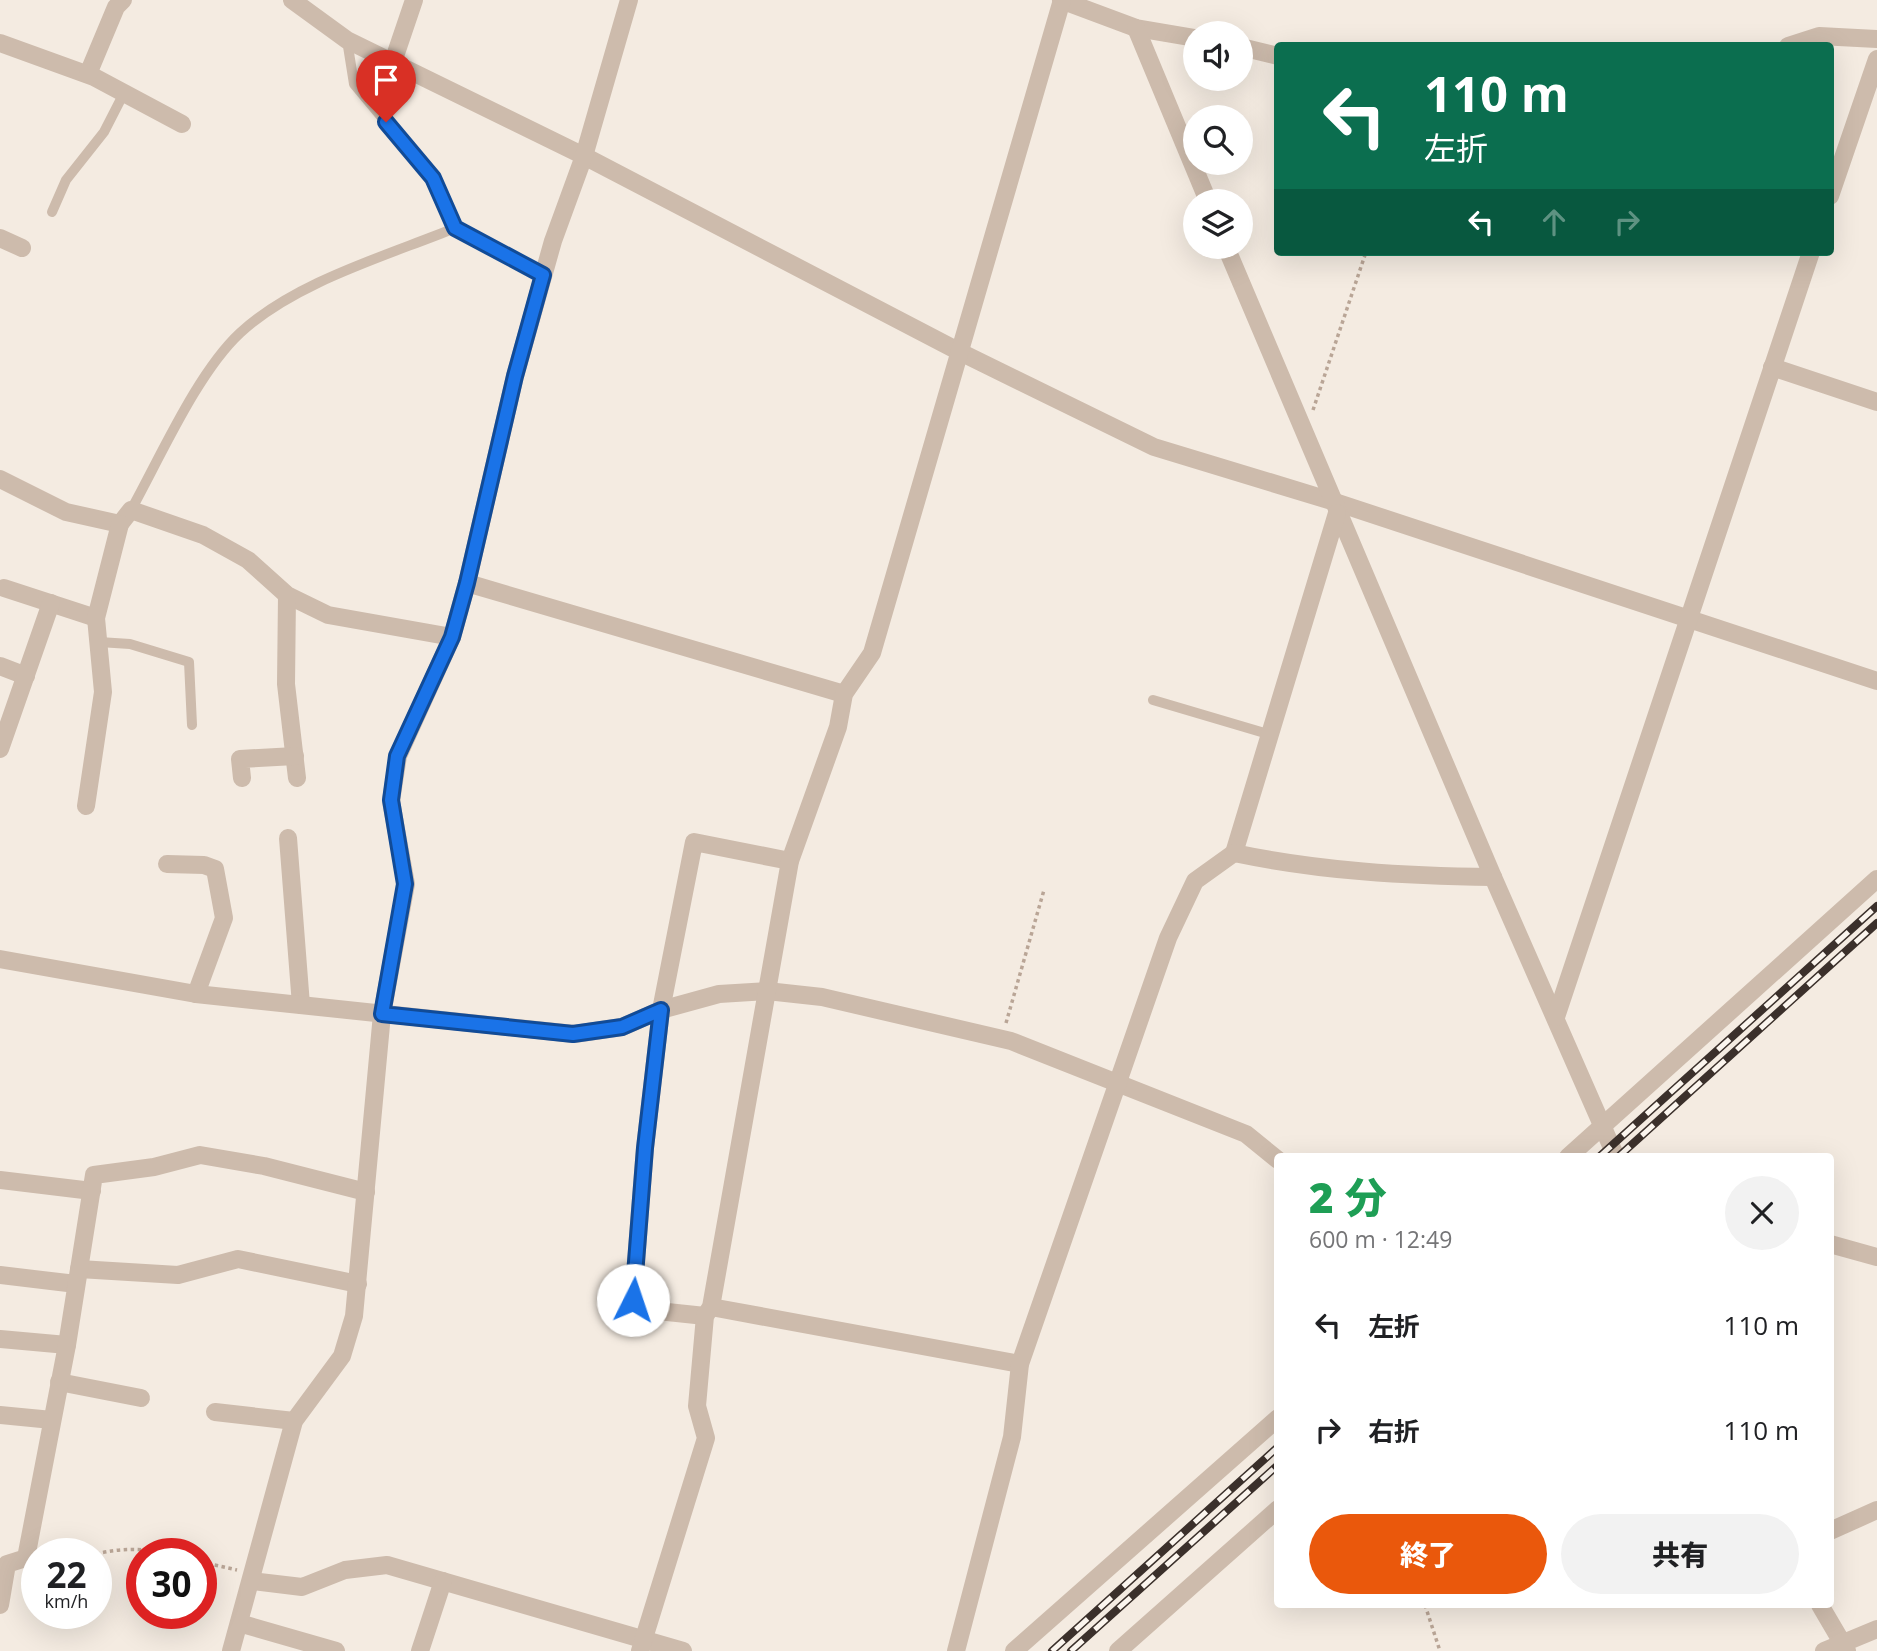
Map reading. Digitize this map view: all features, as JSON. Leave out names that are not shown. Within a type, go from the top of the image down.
[{"type":"street","points":[[88,75],[116,7],[122,0]]},
{"type":"street","points":[[292,0],[347,40],[584,156],[960,352],[1154,447],[1336,508],[1690,618],[1877,681]]},
{"type":"street","points":[[393,62],[414,0]]},
{"type":"street","points":[[231,1651],[294,1421],[342,1356],[355,1316],[382,1014],[405,884],[391,800],[397,756],[452,637],[515,376],[543,275],[584,156],[629,0]]},
{"type":"street","points":[[642,1645],[706,1438],[696,1406],[708,1311],[790,861],[838,727],[844,694],[872,653],[1061,0],[1136,28],[1183,36]]},
{"type":"street","points":[[1136,28],[1203,189]]},
{"type":"street","points":[[1800,42],[1819,36],[1877,39]]},
{"type":"street","points":[[0,43],[88,75],[182,124]]},
{"type":"street","points":[[1253,50],[1274,55]]},
{"type":"street","points":[[1834,184],[1877,59]]},
{"type":"street","points":[[0,238],[22,248]]},
{"type":"street","points":[[1556,1017],[1810,256]]},
{"type":"street","points":[[1231,259],[1493,877],[1614,1153]]},
{"type":"street","points":[[1772,367],[1877,402]]},
{"type":"street","points":[[0,479],[66,512],[126,517],[203,536],[248,560],[286,595],[328,615],[452,637]]},
{"type":"street","points":[[1234,853],[1336,508]]},
{"type":"street","points":[[86,806],[101,713],[96,618],[126,517]]},
{"type":"street","points":[[467,583],[844,694]]},
{"type":"street","points":[[4,588],[96,618]]},
{"type":"street","points":[[286,595],[286,684],[297,778]]},
{"type":"street","points":[[0,749],[51,603]]},
{"type":"street","points":[[0,666],[26,676]]},
{"type":"street","points":[[242,778],[240,759],[295,756]]},
{"type":"street","points":[[288,838],[301,1005]]},
{"type":"street","points":[[790,861],[694,842],[661,1010],[645,1148],[633,1300],[639,1310],[708,1311],[1020,1364]]},
{"type":"street","points":[[956,1651],[1012,1437],[1020,1364],[1188,892],[1203,872],[1234,853],[1323,870],[1396,876],[1493,877]]},
{"type":"street","points":[[167,864],[205,865],[215,869],[224,918],[196,994]]},
{"type":"street","points":[[1572,1153],[1877,879]]},
{"type":"street","points":[[0,959],[196,994],[573,1034],[622,1027],[661,1010],[719,994],[767,991],[822,998],[1002,1039],[1246,1134],[1274,1157]]},
{"type":"street","points":[[0,1605],[3,1563],[26,1558],[60,1382],[94,1175],[154,1167],[200,1155],[264,1166],[366,1192]]},
{"type":"street","points":[[0,1180],[92,1191]]},
{"type":"street","points":[[1834,1245],[1877,1257]]},
{"type":"street","points":[[0,1275],[178,1275],[239,1259],[358,1284]]},
{"type":"street","points":[[0,1339],[66,1345]]},
{"type":"street","points":[[60,1382],[141,1398]]},
{"type":"street","points":[[215,1412],[294,1421]]},
{"type":"street","points":[[0,1415],[52,1420]]},
{"type":"street","points":[[1014,1651],[1274,1422]]},
{"type":"street","points":[[1834,1529],[1877,1510]]},
{"type":"street","points":[[1118,1651],[1274,1513]]},
{"type":"street","points":[[253,1578],[302,1587],[345,1570],[387,1565],[642,1645],[683,1651]]},
{"type":"street","points":[[420,1651],[443,1581]]},
{"type":"street","points":[[1822,1608],[1844,1647]]},
{"type":"street","points":[[239,1623],[336,1651]]},
{"type":"street","points":[[1824,1651],[1844,1647],[1877,1629]]},
{"type":"lane","points":[[347,40],[354,84],[433,178],[455,228],[543,275]]},
{"type":"lane","points":[[52,212],[66,180],[104,132],[124,93]]},
{"type":"lane","points":[[126,517],[197,389],[239,333],[298,292],[455,228]]},
{"type":"lane","points":[[99,642],[130,644],[189,662],[192,725]]},
{"type":"lane","points":[[1153,700],[1268,734]]},
{"type":"path","points":[[1304,435],[1365,256]]},
{"type":"path","points":[[1002,1039],[1044,890]]},
{"type":"path","points":[[217,1567],[253,1578]]},
{"type":"path","points":[[1426,1608],[1440,1651]]},
{"type":"railway","points":[[1603,1153],[1877,906]]},
{"type":"railway","points":[[1622,1153],[1877,923]]},
{"type":"railway","points":[[1052,1651],[1274,1451]]},
{"type":"railway","points":[[1071,1651],[1274,1469]]},
{"type":"route","points":[[386,122],[433,178],[455,228],[543,275],[515,376],[452,637],[397,756],[391,800],[405,884],[382,1014],[573,1034],[622,1027],[661,1010],[645,1148],[633,1300]]}]
